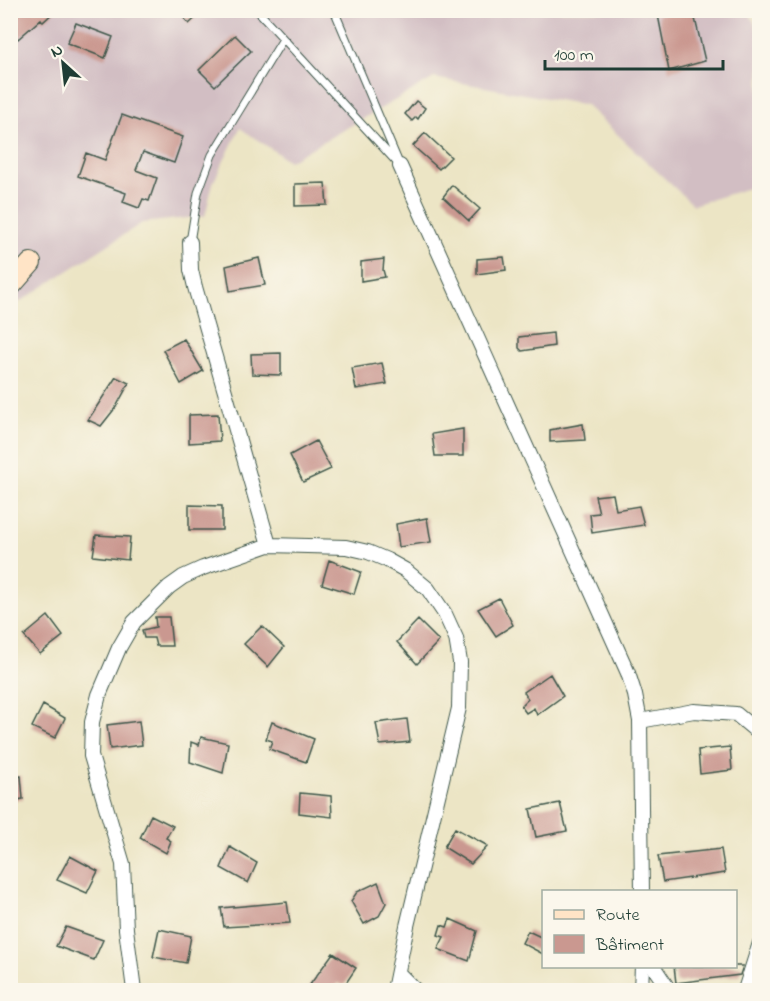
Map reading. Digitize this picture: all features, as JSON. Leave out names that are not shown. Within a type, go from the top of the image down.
[{"type":"street","points":[[400,166],[636,695],[640,721],[642,890]]},
{"type":"street","points":[[190,242],[195,287],[270,545]]},
{"type":"street","points":[[10,287],[31,263]]},
{"type":"street","points":[[134,990],[126,929],[123,864],[91,756],[92,722],[99,694],[119,648],[134,622],[169,587],[183,577],[203,568],[270,545],[346,547],[368,552],[387,560],[405,570],[428,589],[445,614],[456,638],[460,662],[459,708],[394,990]]},
{"type":"street","points":[[640,721],[694,711],[736,714],[759,734]]},
{"type":"street","points":[[745,990],[759,943]]},
{"type":"street","points":[[641,990],[642,968]]},
{"type":"street","points":[[653,968],[669,990]]},
{"type":"street","points":[[399,974],[415,990]]},
{"type":"lane","points":[[257,10],[400,166]]},
{"type":"lane","points":[[334,10],[400,166]]},
{"type":"lane","points":[[190,242],[198,193],[212,155],[284,39]]},
{"type":"shaded area","points":[[10,11],[751,11],[760,35],[759,185],[693,205],[586,105],[434,78],[289,161],[240,128],[213,183],[205,216],[142,223],[18,303],[10,278]]},
{"type":"building","points":[[10,10],[56,10],[43,22],[41,19],[18,39],[10,30]]},
{"type":"building","points":[[177,10],[204,10],[189,24]]},
{"type":"building","points":[[693,10],[705,61],[669,71],[658,15]]},
{"type":"building","points":[[76,23],[113,37],[105,58],[67,43]]},
{"type":"building","points":[[235,35],[251,51],[215,86],[199,70]]},
{"type":"building","points":[[416,101],[425,108],[418,119],[416,117],[412,121],[405,114]]},
{"type":"building","points":[[122,115],[183,137],[174,163],[143,152],[136,170],[157,178],[149,201],[143,199],[139,208],[123,202],[126,193],[78,176],[86,153],[105,160]]},
{"type":"building","points":[[425,133],[451,157],[439,169],[413,146]]},
{"type":"building","points":[[325,183],[327,205],[295,206],[295,184]]},
{"type":"building","points":[[452,185],[480,209],[469,221],[443,197]]},
{"type":"building","points":[[504,257],[506,270],[477,274],[477,259]]},
{"type":"building","points":[[259,258],[265,285],[230,291],[226,266]]},
{"type":"building","points":[[384,259],[385,277],[361,281],[361,262]]},
{"type":"building","points":[[553,333],[554,346],[522,351],[519,348],[519,337]]},
{"type":"building","points":[[184,339],[203,371],[181,384],[163,350]]},
{"type":"building","points":[[281,353],[281,375],[252,374],[251,354]]},
{"type":"building","points":[[382,363],[387,384],[356,389],[352,368]]},
{"type":"building","points":[[116,377],[129,383],[116,407],[101,426],[88,420]]},
{"type":"building","points":[[218,414],[220,441],[189,443],[189,415]]},
{"type":"building","points":[[583,424],[585,440],[550,442],[550,430]]},
{"type":"building","points":[[463,429],[463,456],[435,456],[432,434]]},
{"type":"building","points":[[316,441],[331,469],[303,482],[290,455]]},
{"type":"building","points":[[613,494],[616,510],[639,506],[644,525],[592,533],[590,514],[599,513],[595,496]]},
{"type":"building","points":[[189,505],[222,506],[222,530],[189,530]]},
{"type":"building","points":[[427,518],[431,542],[399,547],[396,524]]},
{"type":"building","points":[[96,535],[130,537],[128,560],[93,556]]},
{"type":"building","points":[[329,560],[361,572],[354,594],[322,584]]},
{"type":"building","points":[[499,598],[513,625],[496,636],[478,609]]},
{"type":"building","points":[[48,616],[63,636],[40,654],[24,636]]},
{"type":"building","points":[[155,617],[169,617],[172,646],[156,646],[154,638],[144,638],[142,630],[156,627]]},
{"type":"building","points":[[418,620],[439,641],[417,664],[397,642]]},
{"type":"building","points":[[262,626],[284,647],[268,667],[244,644]]},
{"type":"building","points":[[550,674],[563,696],[537,715],[534,708],[526,713],[521,706],[528,699],[524,692]]},
{"type":"building","points":[[43,705],[65,718],[55,738],[32,727]]},
{"type":"building","points":[[407,719],[410,742],[380,745],[376,723]]},
{"type":"building","points":[[139,721],[142,745],[110,749],[107,725]]},
{"type":"building","points":[[272,722],[314,739],[306,762],[269,749],[272,741],[266,739]]},
{"type":"building","points":[[201,737],[228,743],[223,773],[190,762],[191,742],[199,745]]},
{"type":"building","points":[[730,747],[732,770],[700,774],[698,750]]},
{"type":"building","points":[[21,776],[23,799],[10,801],[10,777]]},
{"type":"building","points":[[300,793],[331,796],[332,817],[299,813]]},
{"type":"building","points":[[560,803],[567,831],[536,837],[530,809]]},
{"type":"building","points":[[151,815],[173,826],[166,838],[171,841],[166,853],[140,838]]},
{"type":"building","points":[[455,828],[488,846],[471,864],[444,847]]},
{"type":"building","points":[[230,847],[257,863],[248,883],[221,868]]},
{"type":"building","points":[[721,849],[725,873],[663,882],[658,856]]},
{"type":"building","points":[[70,856],[98,871],[87,893],[57,880]]},
{"type":"building","points":[[378,882],[386,903],[379,916],[364,924],[351,901],[357,892]]},
{"type":"building","points":[[287,902],[290,923],[224,927],[221,908]]},
{"type":"building","points":[[450,919],[477,931],[469,961],[438,949],[444,937],[438,935],[441,925],[447,927]]},
{"type":"building","points":[[66,927],[103,940],[94,960],[56,946]]},
{"type":"building","points":[[159,929],[191,936],[186,963],[153,957]]},
{"type":"building","points":[[528,931],[542,938],[542,953],[522,943]]},
{"type":"building","points":[[333,953],[356,968],[344,986],[338,983],[332,990],[316,990],[309,986]]},
{"type":"building","points":[[737,966],[743,966],[740,975],[676,983],[674,968],[737,968]]}]
